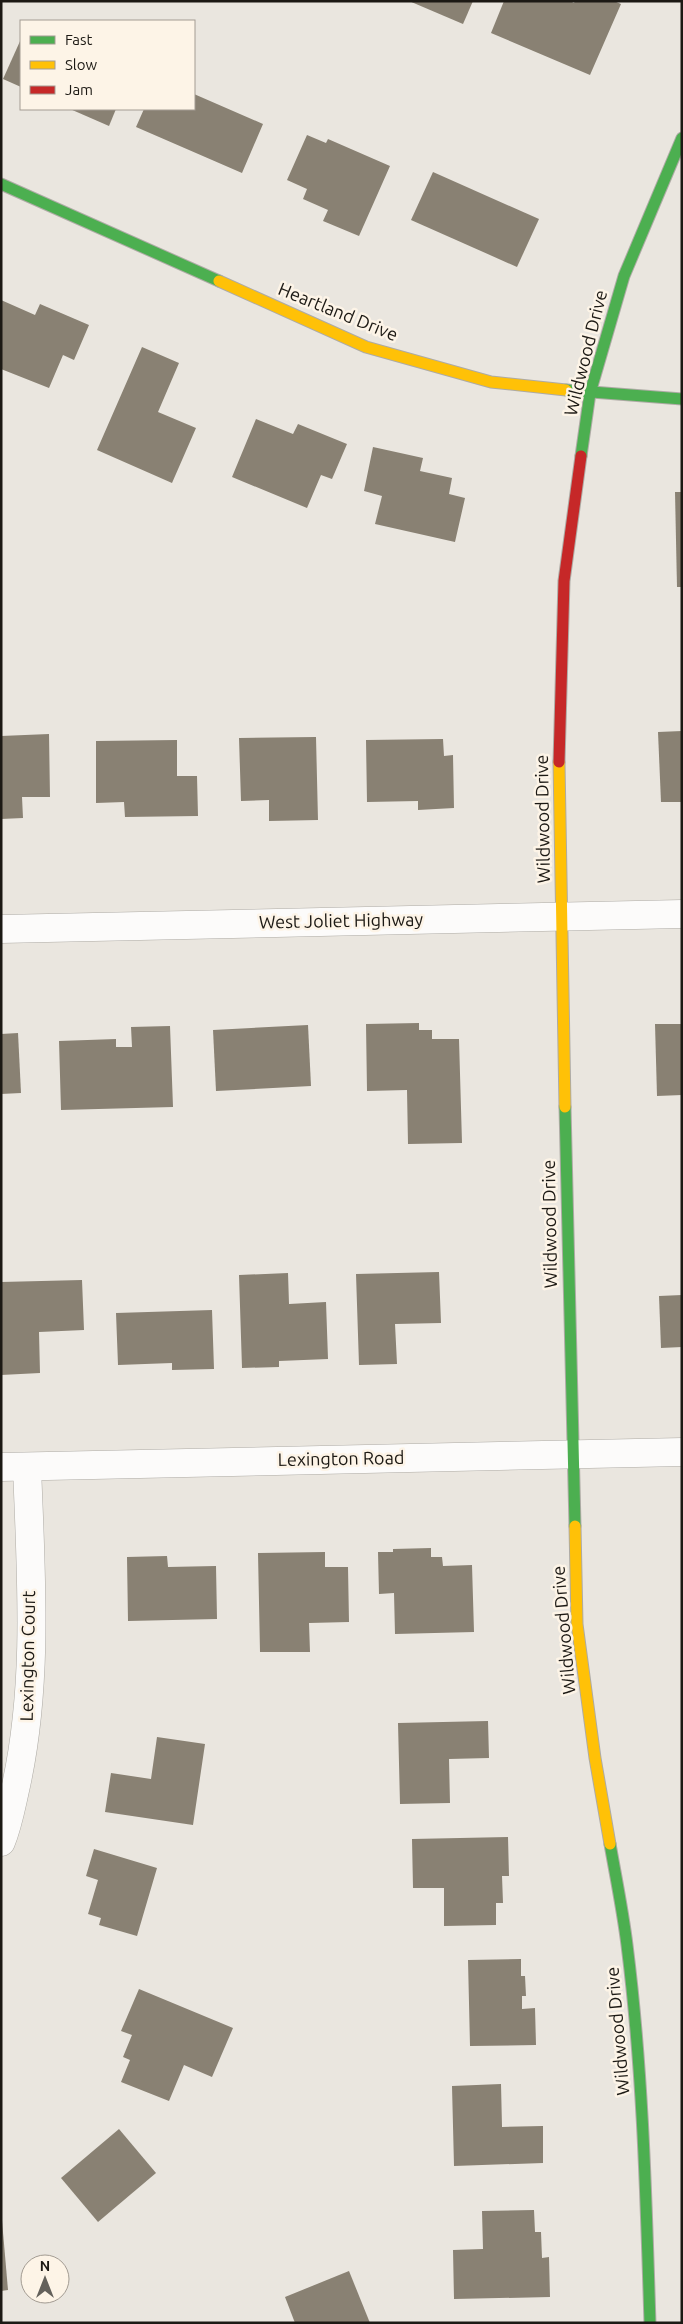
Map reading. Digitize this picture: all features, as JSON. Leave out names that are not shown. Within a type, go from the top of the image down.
[{"type":"street","name":"Wildwood Drive","points":[[650,2323],[645,2148],[640,2071],[627,1944],[595,1758],[577,1624],[561,916],[559,733],[564,581],[590,393],[624,276],[682,138]]},
{"type":"street","name":"Heartland Drive","points":[[1,184],[366,347],[491,382],[666,400],[682,399]]},
{"type":"street","name":"West Joliet Highway","points":[[1,929],[682,914]]},
{"type":"street","name":"Lexington Road","points":[[14,1467],[682,1452]]},
{"type":"street","name":"Lexington Court","points":[[1,1842],[18,1775],[28,1716],[31,1660],[14,1467]]},
{"type":"building","points":[[409,1],[473,1],[463,24]]},
{"type":"building","points":[[504,1],[570,1],[574,3],[575,1],[614,1],[621,4],[590,75],[491,33]]},
{"type":"building","points":[[20,41],[20,87],[3,79]]},
{"type":"building","points":[[195,94],[263,124],[242,173],[136,127],[144,110],[195,110]]},
{"type":"building","points":[[72,110],[116,110],[109,126]]},
{"type":"building","points":[[307,135],[326,143],[328,139],[390,166],[359,236],[323,221],[328,210],[303,199],[307,189],[287,180]]},
{"type":"building","points":[[433,172],[539,219],[517,267],[411,220]]},
{"type":"building","points":[[1,300],[35,315],[40,304],[89,325],[74,360],[63,355],[49,388],[1,369]]},
{"type":"building","points":[[142,347],[179,363],[158,412],[196,428],[172,483],[97,450]]},
{"type":"building","points":[[256,419],[293,434],[298,424],[347,444],[332,479],[321,475],[307,508],[232,477]]},
{"type":"building","points":[[373,447],[423,458],[420,471],[452,478],[449,494],[465,498],[455,542],[375,524],[382,496],[364,491]]},
{"type":"building","points":[[675,492],[682,492],[682,587],[677,587]]},
{"type":"building","points":[[682,731],[682,802],[661,802],[658,732]]},
{"type":"building","points":[[49,734],[50,797],[22,797],[23,818],[1,819],[1,736]]},
{"type":"building","points":[[316,737],[318,820],[269,821],[269,800],[241,801],[239,738]]},
{"type":"building","points":[[443,739],[444,756],[453,755],[454,808],[418,810],[418,801],[367,802],[366,740]]},
{"type":"building","points":[[177,740],[177,776],[197,776],[198,816],[125,817],[124,802],[96,803],[96,741]]},
{"type":"building","points":[[419,1023],[419,1030],[432,1030],[432,1039],[459,1039],[462,1143],[408,1144],[407,1090],[367,1091],[366,1024]]},
{"type":"building","points":[[655,1024],[682,1024],[682,1095],[657,1096]]},
{"type":"building","points":[[308,1025],[311,1086],[216,1091],[213,1030]]},
{"type":"building","points":[[170,1026],[173,1107],[61,1110],[59,1041],[116,1039],[116,1047],[132,1047],[131,1027]]},
{"type":"building","points":[[18,1033],[21,1093],[1,1094],[1,1034]]},
{"type":"building","points":[[439,1272],[441,1323],[395,1324],[397,1364],[359,1365],[356,1274]]},
{"type":"building","points":[[288,1273],[289,1304],[326,1302],[328,1359],[279,1361],[279,1367],[242,1368],[239,1275]]},
{"type":"building","points":[[82,1280],[84,1330],[39,1332],[40,1373],[1,1375],[1,1282]]},
{"type":"building","points":[[682,1295],[682,1347],[661,1348],[659,1296]]},
{"type":"building","points":[[212,1310],[214,1369],[172,1370],[172,1363],[118,1365],[116,1313]]},
{"type":"building","points":[[431,1548],[431,1557],[442,1557],[443,1566],[472,1565],[474,1632],[395,1634],[394,1593],[379,1594],[378,1552],[393,1552],[393,1549]]},
{"type":"building","points":[[325,1552],[325,1567],[348,1567],[349,1622],[309,1623],[310,1652],[260,1652],[258,1553]]},
{"type":"building","points":[[167,1556],[168,1567],[216,1566],[217,1619],[128,1621],[127,1557]]},
{"type":"building","points":[[488,1721],[489,1758],[449,1759],[450,1803],[400,1804],[398,1723]]},
{"type":"building","points":[[157,1737],[205,1744],[193,1825],[105,1812],[111,1773],[151,1779]]},
{"type":"building","points":[[508,1837],[509,1876],[502,1876],[503,1903],[496,1903],[496,1925],[444,1926],[444,1888],[413,1888],[412,1839]]},
{"type":"building","points":[[94,1849],[157,1868],[137,1936],[99,1925],[101,1918],[88,1914],[98,1880],[86,1876]]},
{"type":"building","points":[[521,1959],[521,1976],[525,1976],[526,1996],[522,1996],[522,2009],[535,2008],[536,2045],[470,2046],[468,1960]]},
{"type":"building","points":[[139,1989],[233,2028],[212,2077],[184,2065],[169,2101],[121,2082],[130,2060],[123,2057],[132,2035],[121,2031]]},
{"type":"building","points":[[501,2084],[502,2127],[543,2126],[543,2163],[454,2166],[452,2086]]},
{"type":"building","points":[[119,2129],[156,2173],[98,2222],[61,2178]]},
{"type":"building","points":[[1,2209],[8,2290],[1,2291]]},
{"type":"building","points":[[534,2210],[535,2232],[541,2232],[542,2258],[549,2257],[550,2297],[454,2299],[453,2250],[483,2249],[482,2211]]},
{"type":"building","points":[[349,2271],[370,2323],[295,2323],[285,2297]]},
{"type":"traffic: fast","points":[[581,456],[590,393],[624,276],[682,138]]},
{"type":"traffic: fast","points":[[1,184],[219,281]]},
{"type":"traffic: fast","points":[[566,390],[682,399]]},
{"type":"traffic: fast","points":[[565,1107],[575,1526]]},
{"type":"traffic: fast","points":[[610,1844],[625,1933],[637,2040],[643,2134],[650,2323]]},
{"type":"traffic: slow","points":[[219,281],[366,347],[491,382],[566,390]]},
{"type":"traffic: slow","points":[[559,762],[565,1107]]},
{"type":"traffic: slow","points":[[575,1526],[577,1624],[595,1758],[610,1844]]},
{"type":"traffic: jam","points":[[559,762],[564,581],[581,456]]}]
